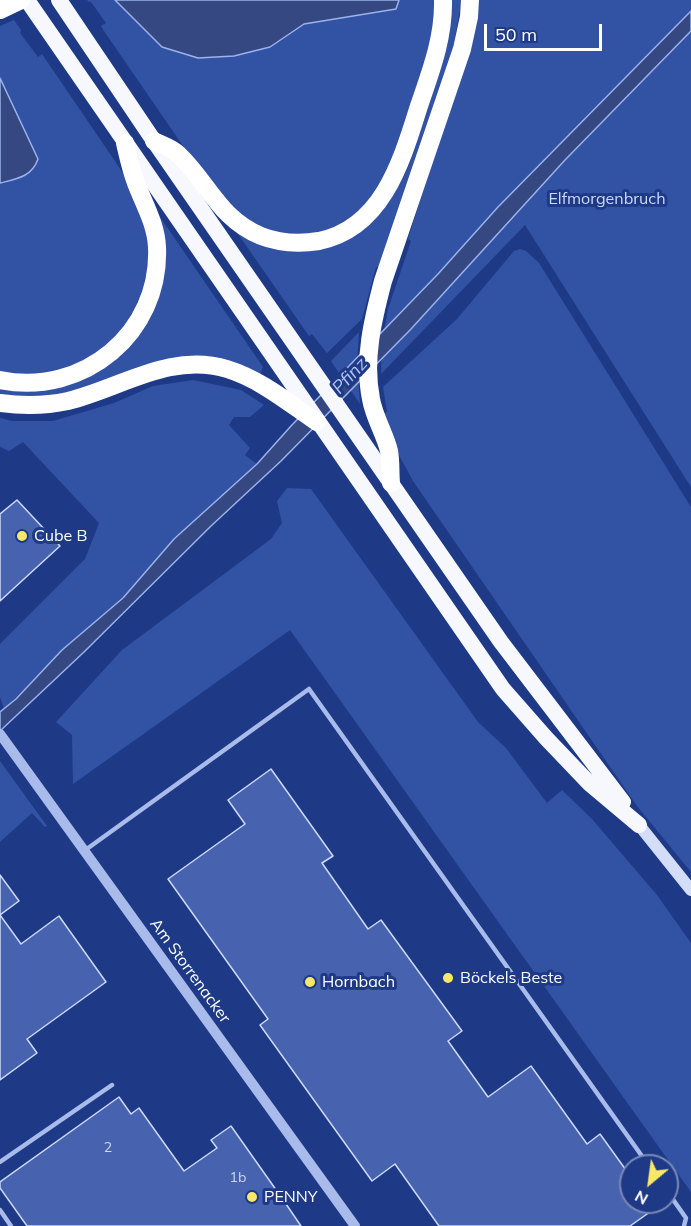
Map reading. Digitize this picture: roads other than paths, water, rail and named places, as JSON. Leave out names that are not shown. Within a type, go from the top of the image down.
[{"type":"highway","points":[[0,10],[21,0]]},
{"type":"highway","points":[[27,0],[503,689],[589,783],[639,825]]},
{"type":"highway","points":[[59,0],[391,483],[531,682],[639,825]]},
{"type":"highway","points":[[154,141],[177,153],[221,208],[251,231],[271,239],[302,243],[324,240],[335,235],[358,222],[375,207],[397,170],[439,44],[443,0]]},
{"type":"highway","points":[[391,483],[389,451],[373,408],[368,369],[374,315],[383,281],[462,49],[470,0]]},
{"type":"highway","points":[[0,380],[24,383],[45,382],[66,378],[92,366],[116,349],[144,310],[157,264],[157,245],[151,219],[135,182],[125,143]]},
{"type":"highway","points":[[0,403],[35,406],[53,404],[86,395],[148,372],[196,364],[228,369],[263,385],[317,422]]},
{"type":"main road","points":[[639,825],[691,890]]},
{"type":"street","name":"Am Storrenacker","points":[[3,738],[355,1226]]},
{"type":"lane","points":[[84,851],[309,689],[640,1154]]},
{"type":"lane","points":[[0,1162],[112,1085]]},
{"type":"lane","points":[[679,1208],[686,1218],[684,1226]]},
{"type":"lane","points":[[0,1210],[11,1226]]},
{"type":"water","points":[[115,0],[399,0],[396,9],[304,24],[270,47],[234,56],[198,58],[162,47]]},
{"type":"water","name":"Pfinz","points":[[691,11],[691,31],[565,160],[411,329],[281,461],[0,731],[0,712],[16,699],[62,650],[123,598],[174,539],[257,464],[438,274],[498,207]]},
{"type":"water","points":[[0,78],[38,159],[28,173],[0,183]]},
{"type":"place","name":"Cube B","points":[[22,536]]},
{"type":"place","name":"Böckels Beste","points":[[448,978]]},
{"type":"place","name":"Hornbach","points":[[310,982]]},
{"type":"place","name":"PENNY","points":[[252,1197]]},
{"type":"park label","name":"Elfmorgenbruch","points":[[607,199]]}]
